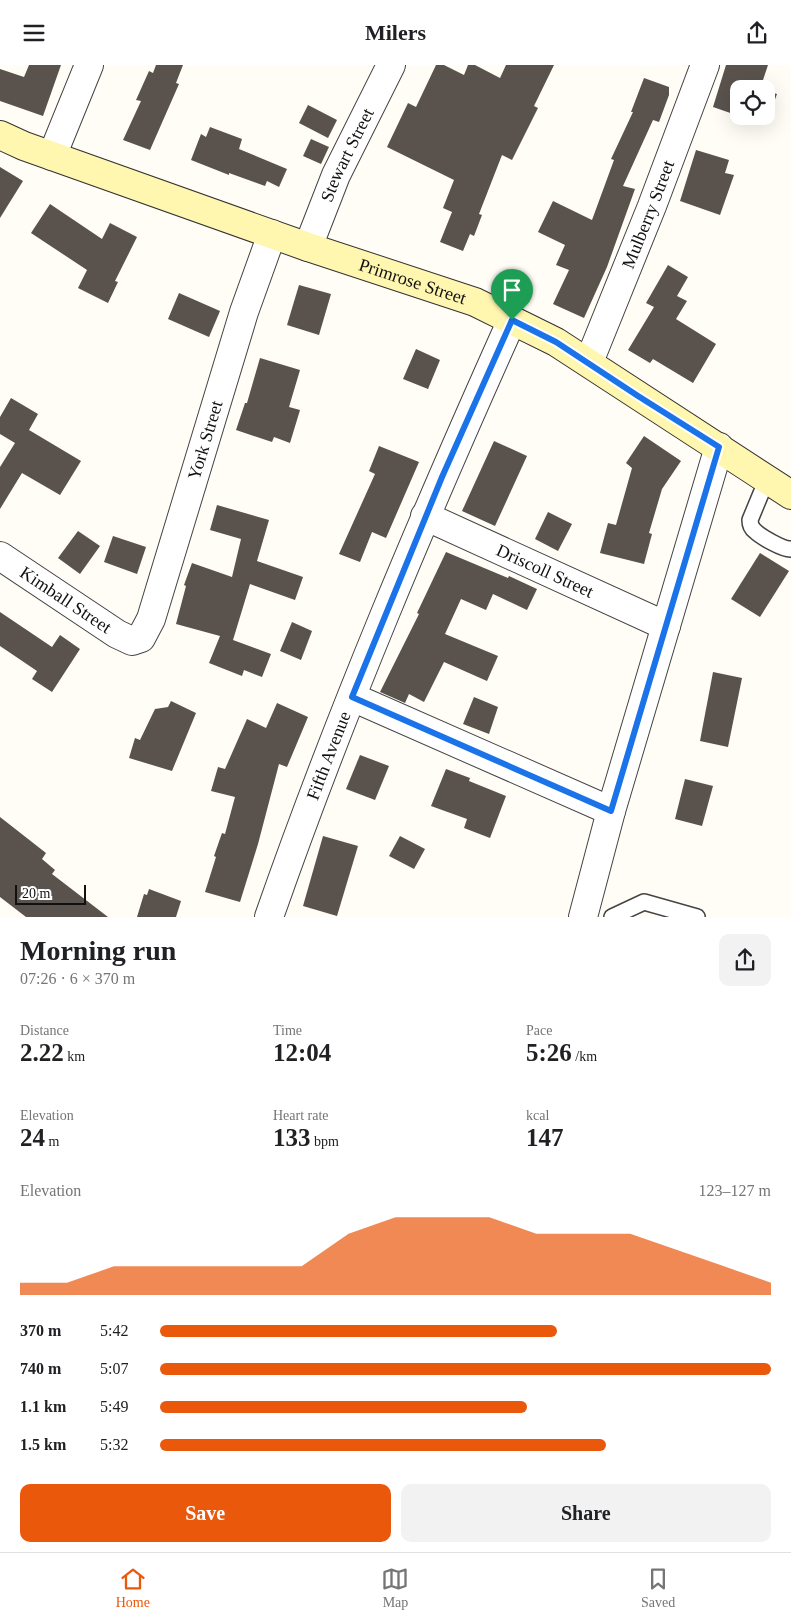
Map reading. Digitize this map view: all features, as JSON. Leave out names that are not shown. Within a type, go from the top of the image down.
[{"type":"main road","name":"Primrose Street","points":[[0,135],[52,156],[308,247],[475,302],[556,342],[791,495]]},
{"type":"street","points":[[52,156],[89,65]]},
{"type":"street","name":"Stewart Street","points":[[308,247],[336,175],[391,65]]},
{"type":"street","name":"Mulberry Street","points":[[588,362],[652,206],[705,65]]},
{"type":"street","name":"York Street","points":[[132,641],[141,638],[151,619],[244,312],[272,234]]},
{"type":"street","name":"Fifth Avenue","points":[[269,917],[302,821],[425,517],[512,320]]},
{"type":"street","points":[[583,917],[611,811],[719,447]]},
{"type":"street","name":"Driscoll Street","points":[[425,517],[666,626]]},
{"type":"street","name":"Kimball Street","points":[[0,556],[117,634],[132,641]]},
{"type":"street","points":[[352,697],[611,811]]},
{"type":"lane","points":[[767,479],[750,520],[750,526],[785,549],[791,549]]},
{"type":"lane","points":[[612,917],[644,902],[697,917]]},
{"type":"building","points":[[29,65],[61,65],[43,116],[0,101],[0,69],[24,77]]},
{"type":"building","points":[[156,65],[183,65],[176,83],[179,84],[150,150],[123,140],[141,101],[136,100],[149,71],[153,73]]},
{"type":"building","points":[[436,65],[444,65],[464,75],[468,65],[475,65],[500,78],[506,65],[554,65],[534,106],[538,108],[512,160],[502,155],[479,214],[482,215],[474,236],[470,234],[463,251],[440,242],[452,212],[443,208],[454,180],[387,147],[408,103],[416,107]]},
{"type":"building","points":[[726,65],[768,65],[763,80],[730,80],[730,113],[713,107]]},
{"type":"building","points":[[644,78],[669,87],[669,95],[659,122],[653,120],[623,186],[635,189],[607,267],[584,318],[553,304],[569,270],[556,265],[565,245],[538,232],[553,201],[592,220],[614,160],[611,159],[633,112],[631,112]]},
{"type":"building","points":[[308,105],[337,120],[328,138],[299,123]]},
{"type":"building","points":[[210,127],[242,139],[239,149],[287,169],[279,187],[267,181],[265,186],[229,173],[229,175],[191,160],[201,134],[206,137]]},
{"type":"building","points":[[311,139],[329,147],[321,164],[303,156]]},
{"type":"building","points":[[696,150],[729,160],[725,173],[734,175],[720,215],[680,201]]},
{"type":"building","points":[[0,167],[23,181],[0,218]]},
{"type":"building","points":[[50,204],[102,239],[110,223],[137,237],[115,281],[118,282],[108,303],[78,288],[87,270],[31,233]]},
{"type":"building","points":[[668,265],[688,277],[677,296],[687,301],[676,319],[716,344],[693,383],[653,359],[650,363],[628,350],[654,307],[646,303]]},
{"type":"building","points":[[299,285],[331,294],[319,335],[287,325]]},
{"type":"building","points":[[179,293],[220,311],[209,337],[168,319]]},
{"type":"building","points":[[416,349],[440,360],[428,389],[403,379]]},
{"type":"building","points":[[260,358],[300,370],[289,407],[300,410],[290,443],[274,437],[272,442],[236,430],[245,403],[247,403]]},
{"type":"building","points":[[11,398],[38,414],[29,430],[81,461],[60,495],[22,473],[0,509],[0,467],[15,443],[0,434],[0,417]]},
{"type":"building","points":[[644,436],[681,461],[662,489],[649,533],[652,534],[644,564],[600,553],[608,523],[616,525],[632,468],[626,463]]},
{"type":"building","points":[[494,441],[527,456],[495,526],[462,511]]},
{"type":"building","points":[[379,446],[419,462],[386,538],[372,532],[360,562],[339,554],[375,474],[369,471]]},
{"type":"building","points":[[217,505],[269,520],[257,561],[303,577],[295,600],[250,584],[233,640],[271,654],[262,677],[244,670],[242,676],[209,663],[220,636],[176,624],[186,586],[184,585],[192,563],[232,577],[241,539],[210,530]]},
{"type":"building","points":[[548,512],[572,524],[558,551],[535,539]]},
{"type":"building","points":[[78,531],[100,546],[80,574],[58,558]]},
{"type":"building","points":[[113,536],[146,547],[137,574],[104,562]]},
{"type":"building","points":[[446,552],[537,589],[527,610],[493,594],[486,610],[461,599],[445,634],[498,656],[487,681],[444,662],[424,702],[409,694],[405,703],[380,692],[419,614],[417,613]]},
{"type":"building","points":[[760,553],[789,571],[760,617],[731,599]]},
{"type":"building","points":[[0,612],[52,647],[60,635],[80,649],[52,692],[32,679],[37,671],[0,646]]},
{"type":"building","points":[[292,622],[312,631],[301,660],[280,651]]},
{"type":"building","points":[[713,672],[742,678],[728,747],[700,741]]},
{"type":"building","points":[[474,697],[498,707],[489,734],[463,724]]},
{"type":"building","points":[[171,701],[196,713],[172,771],[129,758],[135,738],[140,740],[155,709],[168,707]]},
{"type":"building","points":[[277,703],[308,717],[287,767],[279,764],[258,844],[240,902],[205,892],[216,857],[214,856],[222,833],[225,834],[235,797],[211,791],[218,767],[225,769],[247,719],[266,728]]},
{"type":"building","points":[[360,755],[389,766],[375,800],[346,789]]},
{"type":"building","points":[[446,769],[470,778],[469,781],[506,796],[490,838],[464,828],[467,819],[431,806]]},
{"type":"building","points":[[685,779],[713,786],[702,826],[675,819]]},
{"type":"building","points":[[0,817],[46,853],[42,859],[55,870],[52,874],[108,917],[26,917],[0,897]]},
{"type":"building","points":[[323,836],[358,846],[337,916],[303,906]]},
{"type":"building","points":[[400,836],[425,849],[414,869],[389,856]]},
{"type":"building","points":[[149,889],[181,901],[176,917],[137,917],[144,894],[147,895]]},
{"type":"route","points":[[512,320],[556,342],[719,447],[611,811],[352,697],[442,477],[512,320]]}]
